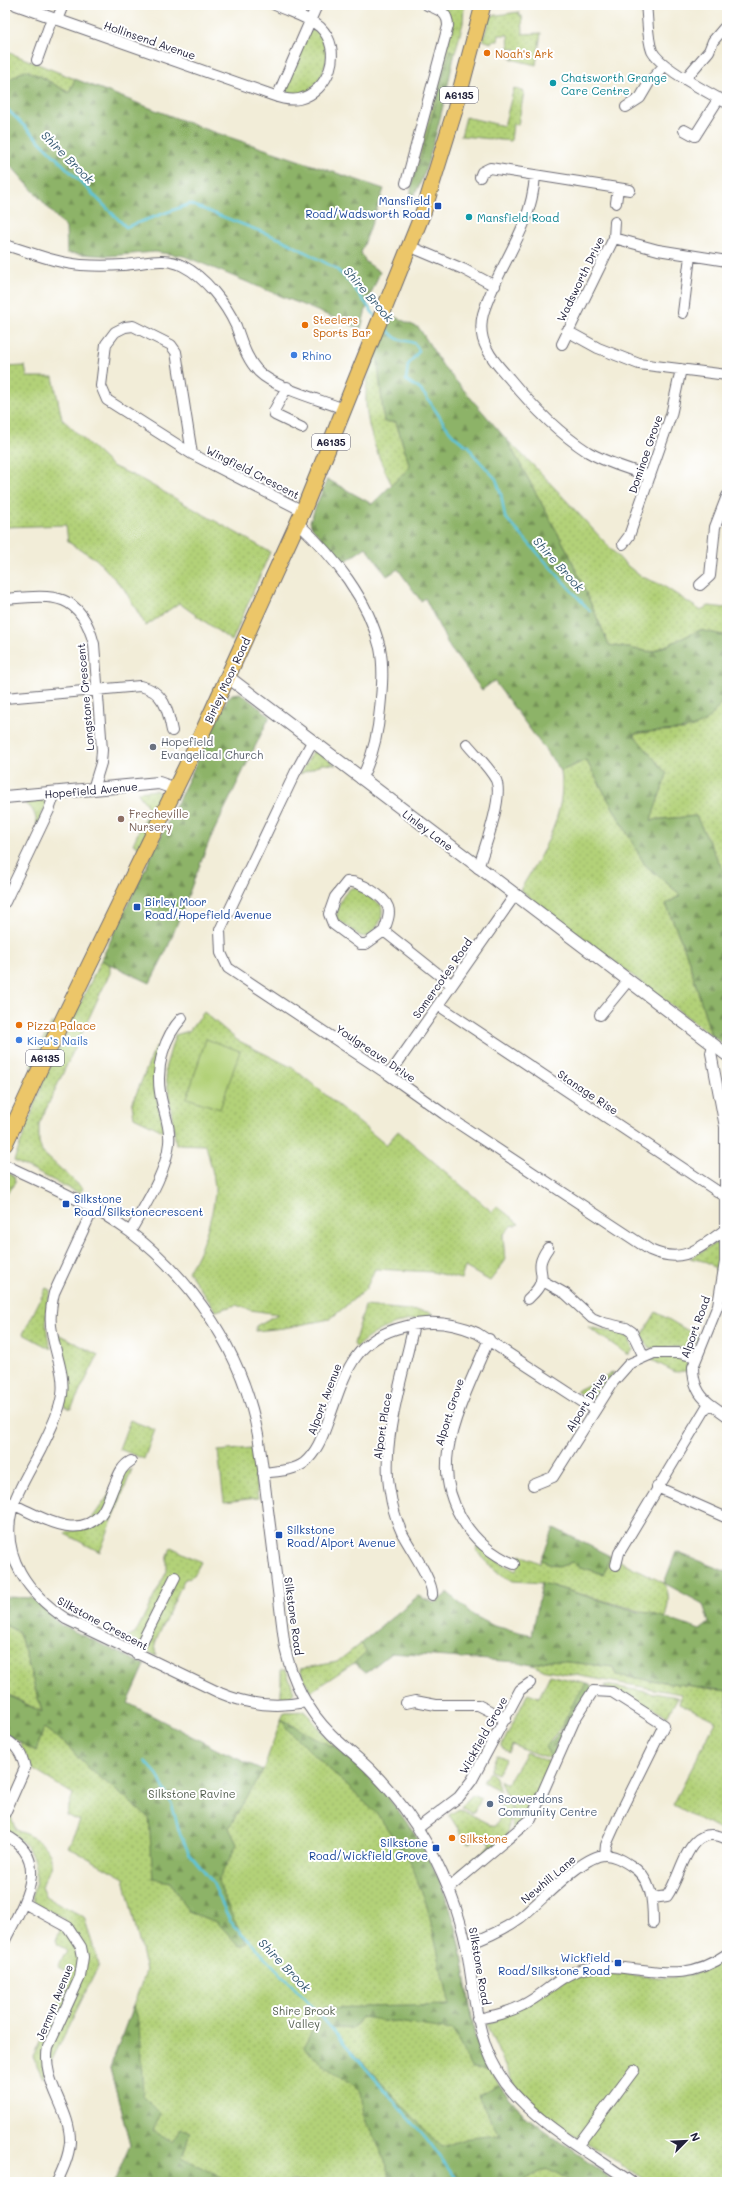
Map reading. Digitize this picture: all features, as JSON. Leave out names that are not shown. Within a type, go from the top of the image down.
[{"type":"main road","name":"A6135","points":[[410,247],[448,136],[483,5]]},
{"type":"main road","name":"Birley Moor Road","points":[[5,1144],[63,1018],[176,789],[228,677],[300,517],[410,247]]},
{"type":"street","name":"Hollinsend Avenue","points":[[16,5],[277,97],[290,100],[310,95],[320,88],[327,78],[332,57],[330,45],[320,28],[276,5]]},
{"type":"street","points":[[37,60],[54,19],[63,5]]},
{"type":"street","points":[[277,97],[317,5]]},
{"type":"street","points":[[406,183],[448,26],[448,20],[442,11],[427,5]]},
{"type":"street","points":[[646,5],[651,49],[665,65],[723,101],[695,136],[684,130]]},
{"type":"street","points":[[686,78],[709,51],[713,41],[724,28]]},
{"type":"street","points":[[626,108],[640,98],[650,81],[665,65]]},
{"type":"street","points":[[480,177],[482,172],[490,168],[630,190]]},
{"type":"street","points":[[536,176],[530,213],[495,286],[482,322],[484,341],[492,358],[547,420],[568,438],[589,452],[614,465],[650,476]]},
{"type":"street","points":[[616,203],[618,188]]},
{"type":"street","name":"Wadsworth Drive","points":[[562,344],[567,331],[614,238],[615,222]]},
{"type":"street","name":"Wadsworth Drive","points":[[614,238],[658,250],[727,262]]},
{"type":"street","points":[[5,245],[59,261],[79,264],[118,265],[163,260],[183,266],[204,282],[221,301],[230,315],[250,361],[258,371],[269,380],[344,409]]},
{"type":"street","points":[[410,247],[463,269],[495,286]]},
{"type":"street","points":[[686,308],[690,256]]},
{"type":"street","name":"Wingfield Crescent","points":[[192,454],[176,352],[171,345],[133,326],[125,327],[115,332],[106,344],[101,386],[107,400],[192,454],[300,517],[355,589],[366,610],[380,649],[382,692],[373,753],[361,779]]},
{"type":"street","name":"Wadsworth Drive","points":[[567,331],[625,360],[639,364],[727,376]]},
{"type":"street","name":"Dominoe Grove","points":[[624,544],[629,536],[671,415],[681,370]]},
{"type":"street","points":[[287,387],[274,411],[275,415],[302,428]]},
{"type":"street","points":[[700,584],[710,576],[715,527],[727,496]]},
{"type":"street","name":"Longstone Crescent","points":[[5,599],[44,596],[63,599],[80,613],[91,632],[94,644],[102,750],[101,763],[93,789]]},
{"type":"street","name":"Linley Lane","points":[[228,677],[478,868],[727,1055]]},
{"type":"street","points":[[5,698],[140,686],[150,688],[158,694],[165,703],[172,731]]},
{"type":"street","name":"Youlgreave Drive","points":[[312,742],[295,773],[224,921],[219,937],[221,953],[228,968],[389,1075],[444,1114],[650,1250],[668,1256],[686,1255],[705,1245],[725,1230]]},
{"type":"street","points":[[466,744],[490,772],[498,785],[490,828],[478,868]]},
{"type":"street","name":"Hopefield Avenue","points":[[5,797],[158,783],[176,789]]},
{"type":"street","points":[[5,902],[49,810],[55,793]]},
{"type":"street","points":[[354,880],[362,884],[386,903],[389,914],[384,931],[366,944],[360,944],[333,924],[329,914],[335,897],[347,882],[354,880]]},
{"type":"street","name":"Somercotes Road","points":[[389,1075],[515,895]]},
{"type":"street","points":[[384,931],[452,985]]},
{"type":"street","points":[[600,1015],[628,981]]},
{"type":"street","name":"Stanage Rise","points":[[438,1005],[726,1197]]},
{"type":"street","points":[[130,1232],[151,1193],[167,1157],[169,1132],[160,1092],[160,1068],[170,1032],[182,1018]]},
{"type":"street","name":"Alport Road","points":[[713,1045],[711,1053],[725,1127],[725,1262],[718,1305],[693,1367],[695,1384],[702,1398],[727,1416]]},
{"type":"street","name":"Silkstone Road","points":[[5,1165],[93,1209],[130,1232],[166,1263],[187,1285],[218,1328],[231,1355],[252,1409],[258,1435],[285,1648],[288,1663],[305,1702],[331,1734],[381,1781],[418,1828],[449,1888],[466,1945],[477,2019],[490,2057],[506,2083],[534,2113],[631,2182]]},
{"type":"street","name":"Silkstone Crescent","points":[[93,1209],[54,1293],[51,1306],[52,1333],[61,1368],[63,1383],[56,1416],[14,1505],[10,1530],[14,1557],[26,1583],[46,1606],[66,1619],[136,1654],[240,1701],[274,1706],[305,1702]]},
{"type":"street","points":[[528,1299],[540,1285],[541,1280],[539,1263],[548,1248]]},
{"type":"street","points":[[541,1280],[566,1294],[592,1318],[604,1323],[626,1328],[632,1332],[644,1357]]},
{"type":"street","name":"Alport Avenue","points":[[263,1473],[295,1468],[311,1455],[323,1436],[349,1366],[355,1356],[363,1346],[382,1334],[414,1324],[431,1322],[462,1326],[489,1339],[595,1410]]},
{"type":"street","name":"Alport Place","points":[[414,1324],[389,1444],[389,1490],[401,1531],[414,1556],[432,1584],[432,1594]]},
{"type":"street","name":"Alport Grove","points":[[489,1339],[456,1422],[448,1448],[448,1472],[455,1506],[468,1528],[477,1540],[488,1550],[514,1564]]},
{"type":"street","name":"Alport Drive","points":[[533,1485],[553,1477],[620,1372],[629,1364],[644,1357],[668,1352],[696,1357]]},
{"type":"street","points":[[616,1565],[617,1555],[709,1403]]},
{"type":"street","points":[[14,1505],[64,1526],[74,1528],[83,1525],[101,1514],[123,1468],[130,1462]]},
{"type":"street","points":[[657,1487],[727,1518]]},
{"type":"street","points":[[136,1654],[175,1577]]},
{"type":"street","name":"Wickfield Grove","points":[[418,1828],[459,1798],[484,1762],[520,1690],[530,1683]]},
{"type":"street","points":[[449,1888],[531,1818],[575,1719],[593,1691],[612,1692],[664,1725],[616,1823],[606,1845],[604,1855],[619,1858],[637,1869],[647,1882],[653,1898],[653,1923]]},
{"type":"street","points":[[406,1703],[415,1701],[436,1705],[478,1705],[506,1719]]},
{"type":"street","points":[[5,1739],[19,1750],[25,1768],[5,1813]]},
{"type":"street","points":[[653,1898],[667,1896],[691,1845],[700,1837],[707,1834],[718,1835],[727,1839]]},
{"type":"street","points":[[5,1835],[22,1846],[31,1868],[32,1879],[24,1903],[5,1940]]},
{"type":"street","name":"Newhill Lane","points":[[466,1945],[509,1925],[521,1917],[578,1868],[597,1857],[604,1855]]},
{"type":"street","name":"Jermyn Avenue","points":[[24,1903],[68,1927],[81,1947],[83,1957],[80,1977],[48,2047],[46,2057],[49,2075],[68,2128],[70,2140],[65,2165],[56,2182]]},
{"type":"street","points":[[477,2019],[495,2016],[524,2005],[564,1976],[576,1971],[601,1968],[654,1973],[679,1972],[703,1967],[727,1954]]},
{"type":"street","points":[[578,2145],[634,2070]]},
{"type":"green space","points":[[436,5],[461,5],[464,7],[463,23],[455,53],[450,51],[418,168],[412,182],[452,27]]},
{"type":"green space","points":[[519,12],[520,16],[522,16],[523,34],[541,33],[536,65],[511,59],[515,58],[516,49],[509,49],[508,35],[499,35],[498,41],[492,41],[491,43],[483,40],[490,16]]},
{"type":"green space","points":[[314,30],[322,36],[326,45],[327,57],[324,69],[318,81],[310,90],[299,94],[286,93],[284,89],[308,32]]},
{"type":"green space","points":[[450,50],[455,53],[437,132],[417,191],[410,199],[412,182],[418,168]]},
{"type":"green space","points":[[5,51],[75,79],[69,93],[40,76],[25,70],[5,82]]},
{"type":"green space","points":[[25,70],[40,76],[69,93],[75,79],[202,128],[384,189],[361,253],[366,262],[380,272],[368,301],[361,329],[184,256],[155,252],[108,256],[67,253],[66,228],[5,159],[5,82]]},
{"type":"green space","points":[[514,88],[524,92],[518,125],[513,124],[511,141],[461,136],[466,117],[504,126]]},
{"type":"green space","points":[[393,316],[419,328],[443,366],[507,440],[569,554],[609,645],[652,652],[700,630],[727,636],[727,697],[721,702],[709,718],[699,725],[681,730],[633,734],[667,774],[651,820],[696,816],[727,878],[727,1047],[711,1035],[687,955],[666,904],[681,895],[645,865],[586,760],[561,771],[494,681],[482,690],[450,648],[425,598],[421,601],[398,569],[387,576],[366,547],[343,563],[311,526],[310,521],[327,479],[372,504],[410,467],[396,422],[384,422],[377,353]]},
{"type":"green space","points":[[377,353],[384,421],[396,422],[410,467],[392,485],[380,459],[370,431],[367,416],[366,387],[369,373]]},
{"type":"green space","points":[[25,366],[27,377],[53,377],[62,419],[112,466],[139,478],[270,552],[232,641],[179,603],[146,626],[124,589],[96,559],[68,542],[66,525],[5,527],[5,367]]},
{"type":"green space","points":[[507,440],[539,471],[624,563],[640,576],[662,585],[700,610],[709,606],[727,608],[727,636],[700,630],[652,652],[609,645],[569,554]]},
{"type":"green space","points":[[240,693],[270,716],[210,839],[168,947],[150,983],[101,960],[227,700],[232,694]]},
{"type":"green space","points":[[727,697],[727,878],[696,816],[651,820],[633,734],[665,730],[685,730]]},
{"type":"green space","points":[[314,750],[336,765],[322,764],[300,774]]},
{"type":"green space","points":[[586,760],[645,865],[681,895],[666,904],[687,955],[711,1035],[520,890],[537,862],[551,834],[560,803],[562,787],[561,771]]},
{"type":"green space","points":[[156,790],[164,798],[140,848],[133,844],[149,808],[137,792]]},
{"type":"green space","points":[[39,798],[47,803],[37,826],[36,817],[33,811],[21,800]]},
{"type":"green space","points":[[351,888],[357,888],[381,905],[381,919],[374,930],[367,937],[360,936],[336,918],[340,902]]},
{"type":"green space","points":[[101,960],[110,965],[110,973],[39,1124],[39,1142],[42,1152],[82,1188],[79,1193],[14,1161],[43,1082]]},
{"type":"green space","points":[[204,1012],[237,1040],[293,1068],[386,1145],[398,1131],[492,1212],[497,1206],[519,1224],[511,1226],[503,1235],[505,1261],[490,1281],[465,1267],[461,1279],[432,1272],[375,1269],[366,1289],[330,1319],[284,1328],[256,1331],[256,1326],[278,1314],[250,1310],[236,1305],[216,1311],[188,1271],[203,1243],[213,1207],[215,1187],[213,1171],[206,1145],[176,1144],[165,1069],[175,1035],[189,1031]]},
{"type":"green space","points":[[51,1023],[54,1023],[34,1068],[30,1066]]},
{"type":"green space","points":[[206,1039],[240,1051],[220,1109],[187,1098]]},
{"type":"green space","points":[[156,1046],[160,1049],[154,1077],[155,1092],[165,1132],[134,1117],[132,1104]]},
{"type":"green space","points":[[7,1172],[14,1177],[15,1183],[5,1195]]},
{"type":"green space","points":[[716,1243],[720,1251],[719,1277],[711,1264],[705,1261],[690,1258]]},
{"type":"green space","points":[[46,1288],[51,1290],[47,1305],[46,1327],[51,1349],[23,1334]]},
{"type":"green space","points":[[365,1306],[431,1312],[431,1317],[410,1320],[391,1326],[373,1334],[356,1347],[354,1344]]},
{"type":"green space","points":[[656,1312],[699,1337],[692,1348],[649,1348],[642,1335]]},
{"type":"green space","points":[[588,1327],[623,1334],[629,1337],[633,1350],[630,1354],[627,1354]]},
{"type":"green space","points":[[56,1333],[98,1355],[71,1409],[64,1406],[66,1369]]},
{"type":"green space","points":[[661,1356],[683,1358],[687,1361],[687,1371],[675,1372],[650,1359]]},
{"type":"green space","points":[[614,1372],[601,1392],[593,1398],[586,1397],[576,1391]]},
{"type":"green space","points":[[130,1420],[155,1430],[144,1459],[119,1449]]},
{"type":"green space","points":[[251,1448],[258,1498],[224,1502],[218,1451]]},
{"type":"green space","points":[[132,1469],[100,1552],[65,1534],[67,1532],[85,1528],[125,1472]]},
{"type":"green space","points":[[554,1528],[610,1556],[604,1574],[580,1567],[572,1562],[559,1567],[541,1560]]},
{"type":"green space","points":[[479,1546],[499,1562],[516,1571],[521,1555],[540,1563],[541,1560],[559,1567],[572,1562],[580,1567],[604,1574],[610,1556],[664,1583],[668,1592],[668,1604],[665,1618],[542,1583],[513,1581],[501,1575],[485,1561],[476,1549]]},
{"type":"green space","points":[[171,1547],[201,1562],[194,1575],[184,1580],[155,1643],[157,1656],[121,1640],[135,1634],[167,1571],[167,1560]]},
{"type":"green space","points":[[676,1552],[727,1572],[727,1691],[616,1675],[613,1667],[550,1660],[532,1665],[517,1662],[391,1653],[366,1673],[354,1663],[366,1652],[361,1643],[418,1596],[434,1603],[448,1593],[473,1615],[494,1626],[532,1635],[542,1583],[639,1612],[651,1613],[700,1630],[709,1623],[703,1604],[664,1583]]},
{"type":"green space","name":"Silkstone Ravine","points":[[5,1597],[32,1598],[61,1625],[145,1665],[128,1703],[220,1751],[263,1770],[229,1828],[237,1844],[218,1881],[233,1918],[247,1943],[239,1946],[217,1922],[188,1912],[171,1882],[153,1879],[149,1818],[84,1764],[66,1744],[44,1728],[36,1751],[5,1734],[5,1694],[42,1712],[19,1632],[5,1625]]},
{"type":"green space","points":[[5,1625],[19,1632],[42,1712],[5,1693]]},
{"type":"green space","points":[[361,1643],[367,1652],[354,1663],[310,1692],[300,1669],[337,1662]]},
{"type":"green space","points":[[550,1660],[613,1667],[616,1675],[727,1691],[727,1834],[673,1805],[716,1721],[679,1703],[681,1694],[541,1669],[532,1665]]},
{"type":"green space","points":[[281,1670],[286,1670],[294,1692],[288,1701],[281,1701]]},
{"type":"green space","points":[[550,1675],[587,1684],[577,1698],[561,1727],[550,1740],[552,1759],[512,1745],[509,1752],[501,1747],[528,1693],[539,1697]]},
{"type":"green space","points":[[587,1684],[598,1688],[558,1743],[555,1759],[552,1759],[545,1747],[560,1732],[577,1695]]},
{"type":"green space","points":[[605,1685],[678,1697],[667,1716],[652,1707],[649,1712],[604,1687]]},
{"type":"green space","name":"Shire Brook Valley","points":[[305,1711],[333,1745],[354,1761],[372,1780],[392,1803],[415,1835],[456,1927],[462,1954],[475,2036],[499,2085],[525,2116],[617,2182],[199,2182],[130,2145],[110,2068],[146,1971],[124,1878],[68,1847],[80,1821],[66,1815],[73,1794],[29,1767],[25,1753],[19,1742],[36,1751],[44,1728],[66,1744],[84,1764],[263,1770],[284,1712]]},
{"type":"green space","points":[[281,1719],[332,1747],[333,1745],[357,1765],[399,1812],[417,1838],[445,1894],[455,1924],[462,1955],[469,2006],[476,2040],[489,2069],[471,2068],[453,2030],[361,2017],[352,2029],[330,2027],[441,2147],[469,2138],[499,2135],[478,2096],[499,2085],[525,2116],[617,2182],[571,2182],[547,2169],[525,2179],[525,2182],[389,2182],[386,2161],[364,2117],[361,2090],[322,2064],[304,2047],[323,2008],[450,2005],[427,1906],[411,1864],[378,1815],[288,1730]]},
{"type":"green space","points":[[526,1752],[552,1763],[530,1818],[511,1834],[512,1811],[510,1801],[499,1780],[507,1784]]},
{"type":"green space","points":[[497,1754],[506,1759],[497,1774],[490,1771]]},
{"type":"green space","points":[[489,1772],[494,1776],[501,1791],[483,1782]]},
{"type":"green space","points":[[472,1795],[481,1799],[475,1811],[471,1813],[461,1807]]},
{"type":"green space","points":[[505,1796],[511,1808],[507,1837],[458,1875],[455,1874],[491,1845],[487,1839],[479,1836],[468,1844],[449,1815],[459,1809],[495,1827],[503,1810],[500,1807]]},
{"type":"green space","points":[[10,1815],[16,1830],[34,1838],[48,1851],[51,1857],[51,1864],[41,1887],[45,1896],[84,1917],[99,1965],[43,2078],[33,2057],[72,1975],[58,1967],[67,1950],[58,1945],[56,1940],[65,1919],[39,1906],[34,1901],[32,1896],[36,1882],[36,1871],[33,1858],[27,1846],[5,1827],[5,1821]]},
{"type":"green space","points":[[727,1957],[727,2182],[648,2182],[543,2115],[514,2086],[486,2024],[577,1975],[597,1973],[672,1977],[690,1975],[708,1968]]},
{"type":"green space","points":[[133,2006],[139,2025],[143,2095],[161,2113],[153,2131],[173,2141],[180,2129],[190,2133],[182,2157],[229,2182],[114,2182],[130,2145],[110,2068]]},
{"type":"waterway","name":"Shire Brook","points":[[5,107],[126,227],[190,204],[283,240],[335,268],[348,280],[376,317]]},
{"type":"waterway","name":"Shire Brook","points":[[383,325],[396,338],[416,345],[419,351],[408,365],[406,380],[421,391],[449,430],[461,442],[469,446],[473,454],[496,479],[501,494],[505,517],[590,611]]},
{"type":"waterway","name":"Shire Brook","points":[[145,1761],[157,1774],[172,1805],[180,1834],[189,1853],[212,1881],[230,1921],[312,2006],[427,2139],[459,2182]]},
{"type":"place","name":"Noah's Ark","points":[[487,53]]},
{"type":"place","name":"Chatsworth Grange Care Centre","points":[[553,83]]},
{"type":"place","name":"Mansfield Road/Wadsworth Road","points":[[438,206]]},
{"type":"place","name":"Mansfield Road","points":[[469,217]]},
{"type":"place","name":"Steelers Sports Bar","points":[[305,325]]},
{"type":"place","name":"Rhino","points":[[294,355]]},
{"type":"place","name":"Hopefield Evangelical Church","points":[[153,747]]},
{"type":"place","name":"Frecheville Nursery","points":[[121,819]]},
{"type":"place","name":"Birley Moor Road/Hopefield Avenue","points":[[137,907]]},
{"type":"place","name":"Pizza Palace","points":[[19,1025]]},
{"type":"place","name":"Kieu’s Nails","points":[[19,1040]]},
{"type":"place","name":"Silkstone Road/Silkstonecrescent","points":[[66,1204]]},
{"type":"place","name":"Silkstone Road/Alport Avenue","points":[[279,1535]]},
{"type":"place","name":"Scowerdons Community Centre","points":[[490,1804]]},
{"type":"place","name":"Silkstone","points":[[452,1838]]},
{"type":"place","name":"Silkstone Road/Wickfield Grove","points":[[436,1848]]},
{"type":"place","name":"Wickfield Road/Silkstone Road","points":[[618,1963]]}]
